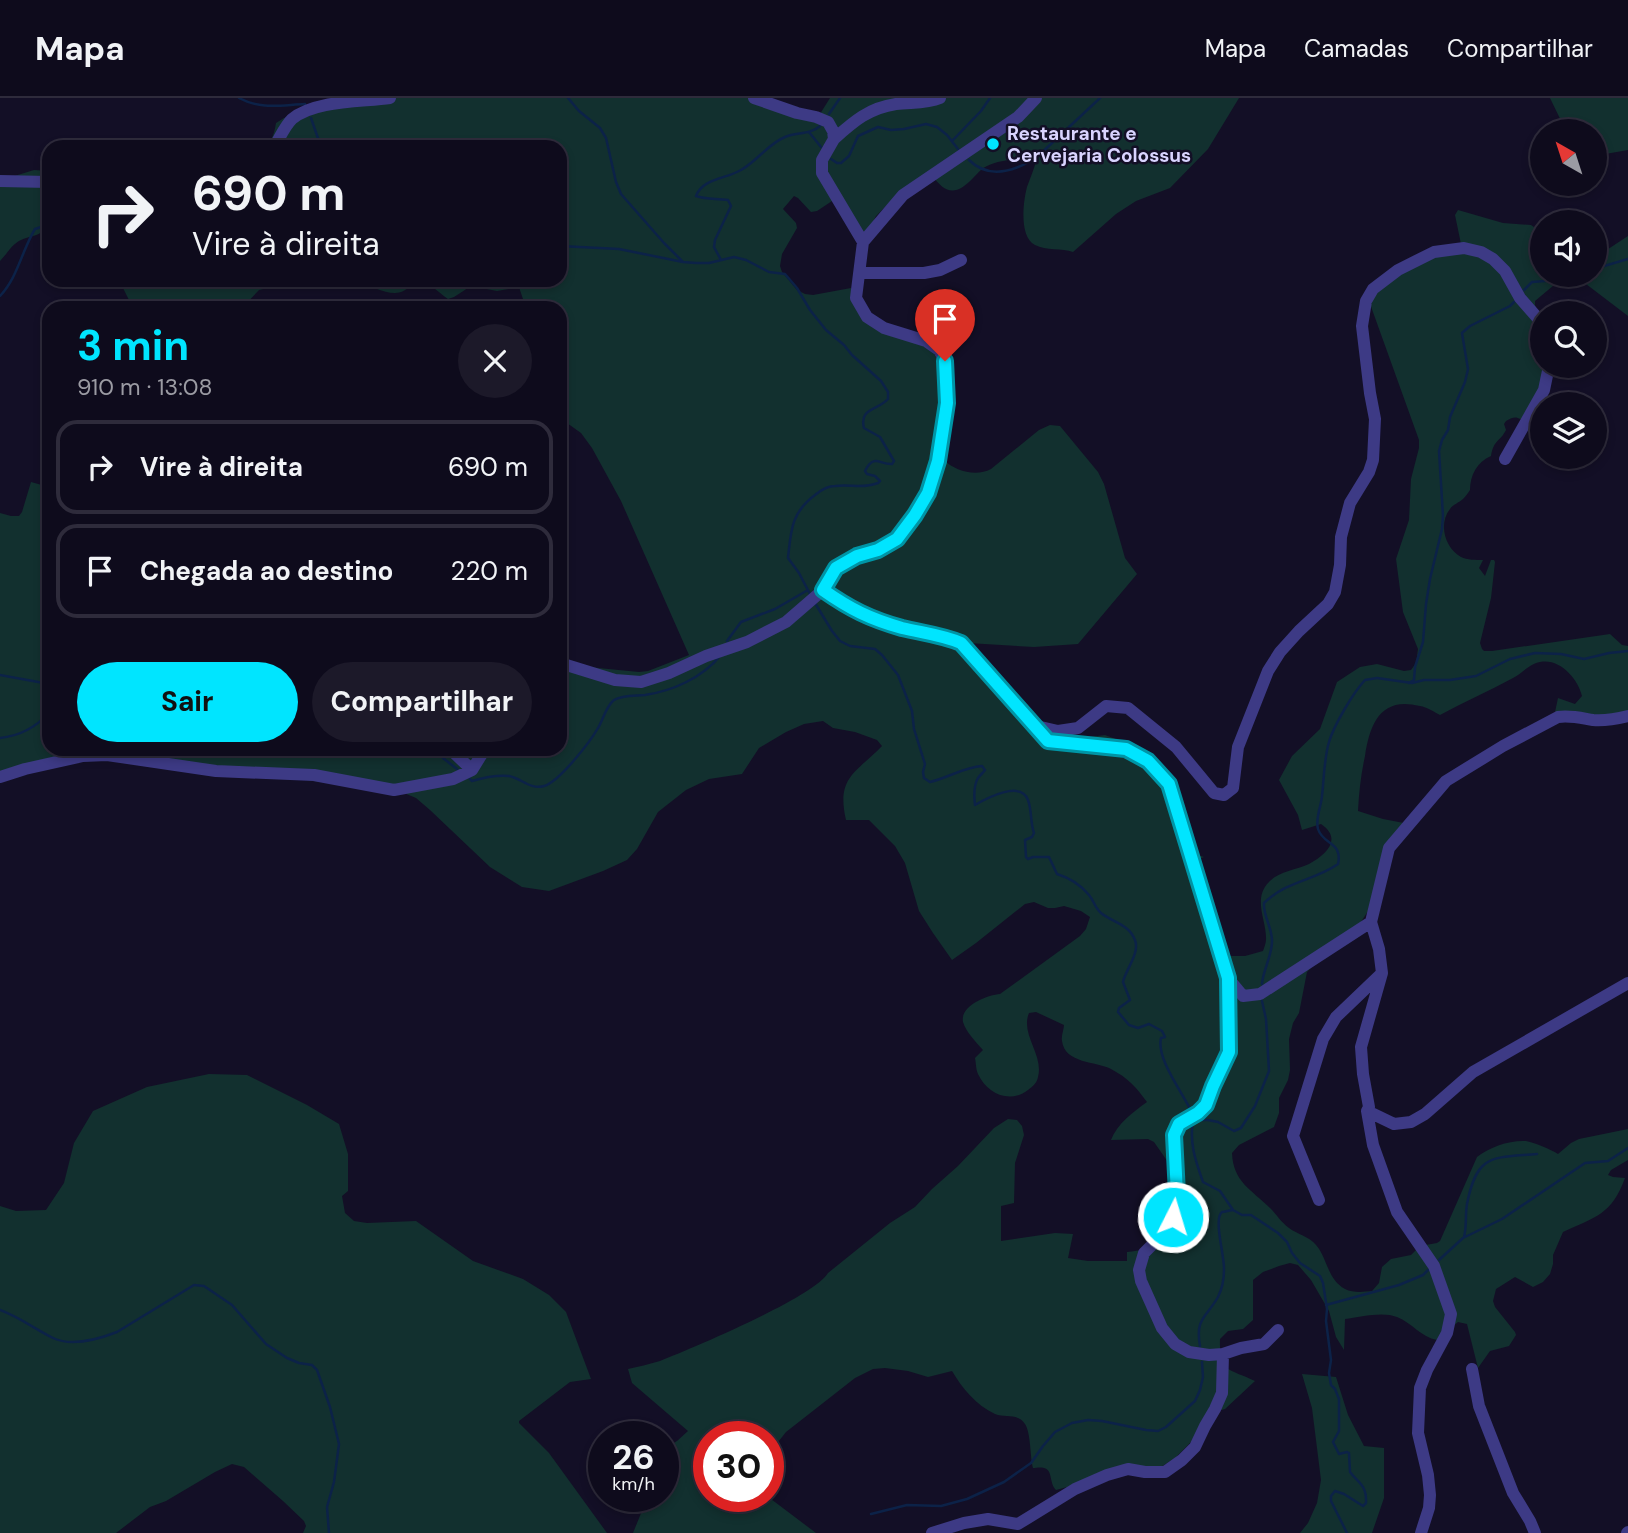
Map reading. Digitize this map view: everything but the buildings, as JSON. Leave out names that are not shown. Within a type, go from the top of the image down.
[{"type":"street","points":[[278,140],[292,120],[300,114],[330,105],[390,98]]},
{"type":"street","points":[[754,98],[828,122],[834,139]]},
{"type":"street","points":[[863,242],[822,173],[822,160],[834,139],[854,120],[875,109],[940,98]]},
{"type":"street","points":[[567,665],[615,680],[641,682],[669,673],[706,656],[747,642],[786,622],[823,590],[836,568],[897,539],[928,493],[938,461],[947,403],[945,361],[939,350],[926,341],[884,328],[867,317],[856,298],[863,242],[902,195],[1018,117],[1036,98]]},
{"type":"street","points":[[0,181],[42,182]]},
{"type":"street","points":[[1032,724],[1058,731],[1078,728],[1107,706],[1128,708],[1176,747],[1214,793],[1224,796],[1233,788],[1238,747],[1268,671],[1280,652],[1328,604],[1335,592],[1341,537],[1350,503],[1369,472],[1373,460],[1376,419],[1362,326],[1366,301],[1373,289],[1398,270],[1434,252],[1464,248],[1481,252],[1493,259],[1505,271],[1520,298],[1530,309]]},
{"type":"street","points":[[860,273],[940,270],[961,260]]},
{"type":"street","points":[[1505,459],[1544,390],[1546,378]]},
{"type":"street","points":[[823,590],[848,608],[872,618],[902,628],[944,636],[961,643],[1048,741],[1126,749],[1148,761],[1169,784],[1228,978],[1229,1052],[1206,1105],[1179,1124],[1174,1135],[1177,1194],[1173,1217],[1160,1237],[1144,1252],[1139,1270],[1141,1281],[1162,1328],[1175,1344],[1189,1352],[1223,1354],[1264,1344],[1278,1330]]},
{"type":"street","points":[[1421,1533],[1430,1495],[1418,1433],[1420,1388],[1447,1333],[1451,1314],[1434,1266],[1397,1212],[1373,1145],[1367,1111],[1361,1047],[1382,973],[1379,949],[1371,922],[1389,848],[1446,781],[1503,746],[1558,717],[1611,720],[1628,716]]},
{"type":"street","points":[[0,777],[83,756]]},
{"type":"street","points":[[120,756],[216,771],[314,775],[394,790],[453,779],[472,770],[481,756]]},
{"type":"street","points":[[457,756],[472,770]]},
{"type":"street","points":[[1228,978],[1243,996],[1260,994],[1371,922]]},
{"type":"street","points":[[1319,1200],[1293,1136],[1323,1039],[1336,1017],[1382,973]]},
{"type":"street","points":[[1367,1111],[1394,1124],[1411,1122],[1425,1114],[1473,1072],[1628,983]]},
{"type":"street","points":[[932,1533],[988,1519],[1018,1524],[1075,1489],[1107,1475],[1128,1469],[1165,1472],[1195,1447],[1215,1409],[1222,1393],[1223,1354]]},
{"type":"street","points":[[1472,1369],[1479,1406],[1513,1493],[1535,1533]]},
{"type":"green space","points":[[341,98],[761,98],[820,114],[830,98],[1239,98],[1208,149],[1170,188],[1136,201],[1116,214],[1073,252],[1039,247],[1026,235],[1024,201],[1036,161],[1018,159],[985,167],[962,188],[956,190],[946,189],[931,174],[894,198],[876,216],[866,235],[835,199],[811,212],[794,196],[783,209],[796,223],[797,228],[782,254],[780,266],[797,290],[805,294],[851,288],[867,316],[924,342],[944,364],[938,451],[949,464],[966,472],[979,473],[991,469],[1039,430],[1050,425],[1060,426],[1098,472],[1104,484],[1125,558],[1137,574],[1078,644],[1034,647],[968,643],[1034,719],[1068,740],[1105,735],[1150,752],[1177,784],[1192,844],[1198,855],[1204,857],[1193,862],[1226,956],[1245,956],[1263,951],[1266,941],[1261,903],[1264,889],[1278,875],[1315,860],[1330,846],[1331,835],[1321,824],[1302,830],[1298,815],[1279,780],[1292,756],[1320,729],[1337,682],[1360,667],[1377,664],[1404,671],[1411,670],[1416,663],[1418,649],[1403,612],[1396,559],[1409,520],[1411,479],[1419,440],[1369,301],[1377,282],[1461,244],[1455,215],[1458,210],[1503,223],[1530,225],[1530,287],[1552,287],[1535,301],[1530,301],[1530,378],[1550,378],[1547,392],[1530,392],[1530,420],[1513,418],[1506,421],[1506,430],[1495,443],[1491,456],[1475,470],[1470,490],[1446,515],[1445,535],[1451,548],[1461,557],[1483,560],[1479,568],[1485,576],[1491,560],[1495,562],[1491,598],[1480,643],[1482,649],[1492,651],[1610,634],[1622,645],[1628,646],[1628,720],[1554,717],[1558,698],[1575,704],[1582,696],[1577,683],[1567,671],[1547,662],[1533,665],[1440,715],[1425,707],[1407,704],[1396,705],[1380,715],[1374,723],[1367,744],[1358,811],[1409,824],[1391,849],[1372,905],[1357,928],[1307,972],[1299,1013],[1289,1039],[1288,1080],[1279,1098],[1279,1113],[1274,1127],[1239,1145],[1232,1153],[1236,1171],[1245,1185],[1286,1226],[1313,1242],[1339,1285],[1351,1291],[1365,1292],[1372,1291],[1379,1283],[1382,1267],[1391,1259],[1411,1255],[1420,1246],[1440,1241],[1477,1157],[1482,1153],[1507,1143],[1526,1141],[1558,1154],[1579,1139],[1628,1129],[1628,1160],[1611,1170],[1608,1175],[1625,1178],[1614,1200],[1602,1213],[1563,1232],[1553,1255],[1550,1274],[1543,1282],[1533,1287],[1515,1277],[1496,1289],[1493,1301],[1495,1307],[1516,1335],[1509,1346],[1490,1351],[1478,1368],[1467,1324],[1458,1322],[1437,1340],[1397,1317],[1378,1314],[1345,1319],[1344,1350],[1336,1337],[1329,1311],[1311,1280],[1298,1265],[1290,1263],[1263,1272],[1253,1280],[1253,1320],[1243,1329],[1228,1331],[1220,1339],[1221,1358],[1227,1368],[1255,1381],[1225,1409],[1214,1412],[1175,1458],[1153,1472],[1126,1471],[1056,1490],[1047,1469],[1033,1468],[1025,1424],[1015,1417],[995,1414],[982,1406],[965,1390],[952,1371],[928,1377],[908,1371],[873,1369],[855,1378],[784,1435],[784,1421],[693,1421],[693,1512],[784,1512],[784,1509],[816,1533],[633,1533],[642,1512],[679,1512],[679,1439],[688,1431],[632,1383],[628,1369],[660,1361],[697,1346],[800,1295],[890,1223],[915,1207],[994,1128],[1008,1119],[1017,1120],[1024,1135],[1015,1163],[1014,1203],[1001,1206],[1001,1241],[1055,1233],[1073,1234],[1068,1258],[1127,1261],[1127,1252],[1158,1244],[1169,1235],[1173,1227],[1177,1218],[1170,1165],[1154,1142],[1148,1139],[1111,1140],[1121,1124],[1147,1102],[1131,1083],[1117,1072],[1069,1054],[1062,1041],[1064,1025],[1036,1012],[1029,1013],[1027,1021],[1029,1037],[1038,1061],[1035,1084],[1021,1094],[1007,1096],[993,1092],[982,1081],[977,1072],[975,1058],[983,1050],[964,1026],[963,1016],[966,1011],[982,999],[1000,994],[1080,936],[1090,917],[1064,906],[1048,908],[1034,902],[1025,904],[952,960],[919,911],[905,863],[895,846],[869,820],[846,820],[846,785],[850,777],[882,746],[877,740],[833,728],[823,721],[804,724],[786,732],[759,748],[742,774],[709,779],[686,790],[658,812],[637,849],[627,860],[549,891],[522,887],[490,867],[430,810],[416,798],[404,793],[126,756],[567,756],[567,660],[588,667],[639,672],[689,655],[621,501],[592,448],[581,433],[567,423],[567,301],[524,301],[519,287],[567,287],[567,140],[270,140],[276,123]]},
{"type":"green space","points":[[1550,98],[1628,98],[1628,150],[1607,154],[1607,119],[1560,119]]},
{"type":"green space","points":[[34,170],[42,171],[42,232],[21,240],[0,261],[0,177],[8,178]]},
{"type":"green space","points":[[1628,236],[1628,316],[1590,287],[1607,287],[1607,250]]},
{"type":"green space","points":[[122,287],[272,287],[259,290],[249,301],[130,301]]},
{"type":"green space","points":[[374,287],[410,287],[401,292],[390,293]]},
{"type":"green space","points":[[431,287],[469,287],[454,297],[448,299]]},
{"type":"green space","points":[[476,287],[519,287],[497,291]]},
{"type":"green space","points":[[31,482],[42,485],[42,756],[102,756],[0,778],[0,513],[19,516]]},
{"type":"green space","points":[[209,1074],[247,1075],[307,1105],[339,1124],[348,1154],[348,1191],[342,1196],[345,1213],[354,1221],[416,1221],[473,1261],[523,1279],[549,1295],[566,1312],[591,1379],[570,1382],[519,1423],[549,1453],[588,1507],[588,1512],[592,1512],[607,1533],[303,1533],[306,1526],[304,1521],[244,1467],[232,1464],[166,1501],[150,1507],[116,1533],[0,1533],[0,1206],[16,1211],[46,1210],[64,1183],[74,1143],[93,1111],[147,1087]]},
{"type":"green space","points":[[1302,1374],[1336,1377],[1348,1415],[1364,1446],[1384,1448],[1384,1498],[1372,1533],[1300,1533],[1317,1503],[1321,1480],[1312,1408]]},
{"type":"waterway","points":[[239,98],[263,105],[305,104]]},
{"type":"waterway","points":[[568,98],[600,128],[606,138],[621,194],[683,262]]},
{"type":"waterway","points":[[829,114],[840,98]]},
{"type":"waterway","points":[[952,141],[990,98]]},
{"type":"waterway","points":[[969,160],[993,172],[1011,170],[1028,163],[1100,98]]},
{"type":"waterway","points":[[311,118],[319,140]]},
{"type":"waterway","points":[[831,159],[841,163],[849,156],[858,136],[878,127],[891,130],[926,124],[937,127],[958,149]]},
{"type":"waterway","points":[[721,260],[714,247],[715,240],[731,206],[728,200],[696,196],[699,190],[709,182],[741,170],[779,140],[812,131],[820,126]]},
{"type":"waterway","points":[[809,132],[821,147]]},
{"type":"waterway","points":[[0,296],[11,280],[35,229],[42,227]]},
{"type":"waterway","points":[[567,246],[619,249],[696,263],[734,257],[769,272],[785,274],[826,330],[881,381],[888,392],[888,399],[866,413],[863,422],[864,428],[880,437],[894,461],[892,464],[874,461],[868,466],[865,471],[875,476],[880,481],[878,483],[867,486],[832,486],[822,490],[801,508],[794,523],[788,558],[811,596]]},
{"type":"waterway","points":[[1607,265],[1628,259]]},
{"type":"waterway","points":[[1524,290],[1530,284]]},
{"type":"waterway","points":[[1409,683],[1414,680],[1423,642],[1430,579],[1442,529],[1439,451],[1468,369],[1462,333],[1514,302]]},
{"type":"waterway","points":[[727,641],[741,622],[775,609],[808,590]]},
{"type":"waterway","points":[[815,603],[840,641],[850,646],[875,649],[898,675],[912,711],[914,729],[925,764],[924,778],[930,782],[982,766],[985,770],[976,784],[975,805],[1003,792],[1018,791],[1024,794],[1028,800],[1034,833],[1025,840],[1026,857],[1049,857],[1057,874],[1078,885],[1089,895],[1101,913],[1125,927],[1132,935],[1136,950],[1123,982],[1130,1000],[1119,1008],[1118,1012],[1129,1025],[1138,1028],[1149,1024],[1162,1031],[1165,1037],[1161,1038],[1162,1056],[1191,1111]]},
{"type":"waterway","points":[[1262,984],[1272,941],[1264,903],[1282,890],[1338,864],[1338,852],[1320,834],[1317,825],[1326,755],[1339,718],[1365,680],[1377,678],[1412,683],[1450,680],[1476,676],[1510,659],[1535,653],[1561,654],[1584,659],[1628,651]]},
{"type":"waterway","points":[[470,779],[472,781],[509,776],[530,785],[544,786],[566,770],[594,734],[614,700],[676,687],[704,671],[720,656]]},
{"type":"waterway","points":[[0,675],[42,683]]},
{"type":"waterway","points":[[0,738],[27,730],[42,719]]},
{"type":"waterway","points":[[441,756],[457,769]]},
{"type":"waterway","points":[[1195,1120],[1218,1122],[1234,1131],[1241,1128],[1255,1106],[1269,1071],[1266,1019],[1262,1001]]},
{"type":"waterway","points":[[1193,1121],[1193,1145],[1203,1182],[1220,1191],[1233,1210],[1242,1215],[1251,1215],[1278,1233],[1300,1263],[1320,1276],[1323,1283],[1331,1360],[1329,1373],[1331,1385],[1339,1399],[1339,1431],[1333,1442],[1339,1454],[1349,1453],[1350,1472],[1362,1485],[1366,1497],[1363,1506],[1335,1491],[1331,1496],[1347,1533]]},
{"type":"waterway","points":[[1439,1260],[1463,1238],[1502,1219],[1585,1163],[1608,1161],[1628,1148]]},
{"type":"waterway","points":[[1464,1237],[1471,1187],[1482,1167],[1498,1158],[1537,1154]]},
{"type":"waterway","points":[[1200,1346],[1200,1324],[1218,1297],[1223,1280],[1220,1216],[1222,1212],[1233,1210]]},
{"type":"waterway","points":[[1326,1305],[1399,1285],[1423,1275],[1428,1270]]},
{"type":"waterway","points":[[0,1310],[60,1341],[85,1341],[117,1332],[194,1285],[204,1286],[232,1305],[266,1344],[287,1358],[312,1365],[317,1370],[339,1444],[334,1482],[327,1507],[329,1533]]},
{"type":"waterway","points":[[871,1514],[907,1505],[941,1506],[967,1499],[1004,1482],[1031,1463],[1055,1432],[1072,1423],[1102,1421],[1158,1431],[1195,1401],[1203,1377],[1202,1362]]},
{"type":"place","name":"Restaurante e Cervejaria Colossus","points":[[993,144]]},
{"type":"route","points":[[945,361],[947,403],[938,461],[928,493],[897,539],[836,568],[823,590],[848,608],[872,618],[902,628],[944,636],[961,643],[1048,741],[1126,749],[1148,761],[1169,784],[1228,978],[1229,1052],[1206,1105],[1179,1124],[1174,1135],[1177,1194],[1173,1217]]}]
